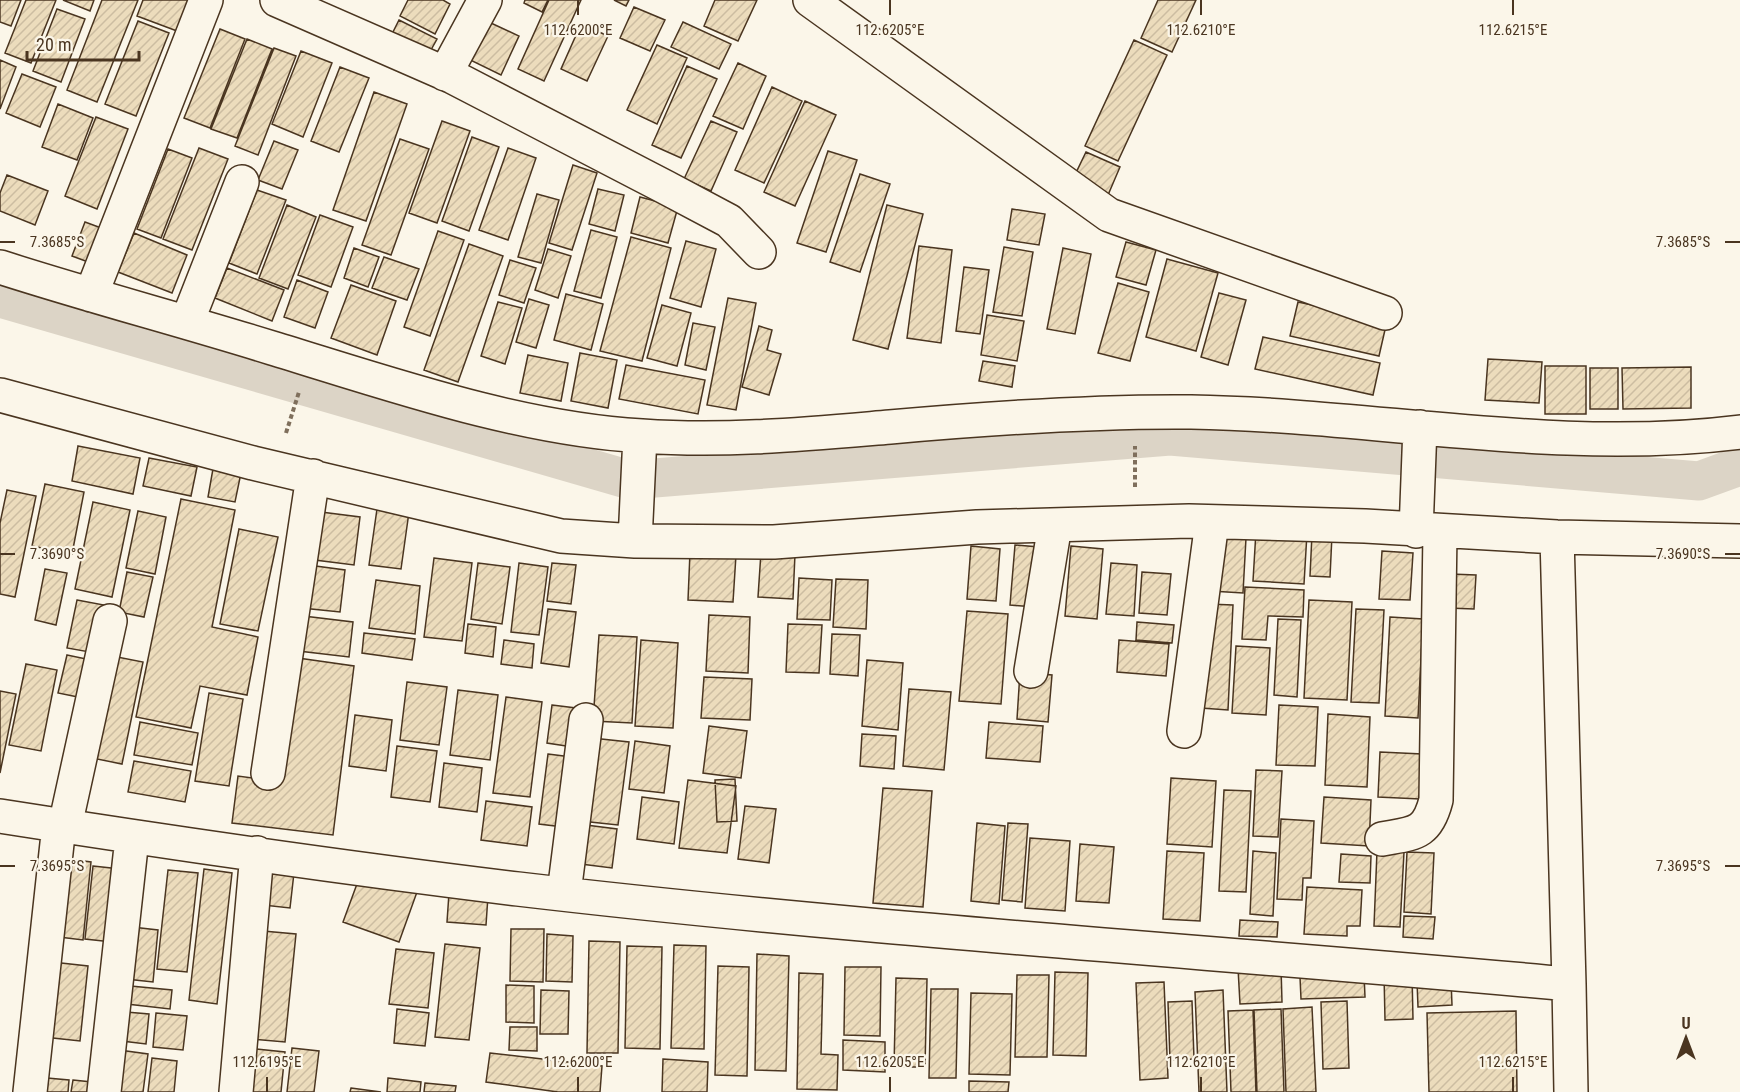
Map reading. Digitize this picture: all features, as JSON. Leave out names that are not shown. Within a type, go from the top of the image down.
[{"type":"street","points":[[91,295],[206,0]]},
{"type":"street","points":[[277,0],[445,74],[729,221],[759,252]]},
{"type":"street","points":[[445,74],[485,0]]},
{"type":"street","points":[[810,0],[1109,215],[1385,313]]},
{"type":"street","points":[[187,322],[242,182]]},
{"type":"street","points":[[0,267],[330,366],[473,406],[639,441],[739,440],[1084,413],[1192,412],[1283,416],[1420,435],[1599,440],[1684,439],[1740,432]]},
{"type":"street","points":[[0,395],[313,476],[561,536],[635,529],[774,542],[954,529],[1212,522],[1365,526],[1424,523],[1557,537],[1740,541]]},
{"type":"street","points":[[1382,839],[1418,832],[1426,825],[1436,800],[1420,435]]},
{"type":"street","points":[[635,529],[639,441]]},
{"type":"street","points":[[268,773],[313,476]]},
{"type":"street","points":[[1184,732],[1212,522]]},
{"type":"street","points":[[1031,671],[1055,525]]},
{"type":"street","points":[[1557,537],[1571,1092]]},
{"type":"street","points":[[30,1092],[62,825],[110,621]]},
{"type":"street","points":[[564,893],[586,720]]},
{"type":"street","points":[[0,816],[132,838],[564,893],[794,917],[1569,984]]},
{"type":"street","points":[[104,1092],[132,838]]},
{"type":"street","points":[[236,1092],[257,853]]},
{"type":"path","points":[[285,437],[301,384]]},
{"type":"path","points":[[1134,498],[1135,439]]},
{"type":"building","points":[[0,0],[21,0],[11,26],[0,22]]},
{"type":"building","points":[[26,0],[56,0],[31,63],[5,53]]},
{"type":"building","points":[[63,0],[94,0],[90,11]]},
{"type":"building","points":[[102,0],[138,0],[97,102],[67,90]]},
{"type":"building","points":[[143,0],[190,0],[177,31],[137,16]]},
{"type":"building","points":[[408,0],[443,0],[450,4],[435,34],[400,16]]},
{"type":"building","points":[[525,0],[548,0],[542,12],[524,3]]},
{"type":"building","points":[[549,0],[581,0],[544,81],[518,69]]},
{"type":"building","points":[[614,0],[629,0],[626,6]]},
{"type":"building","points":[[715,0],[757,0],[738,41],[704,26]]},
{"type":"building","points":[[1158,0],[1196,0],[1172,52],[1141,38]]},
{"type":"building","points":[[634,7],[665,20],[650,51],[620,38]]},
{"type":"building","points":[[57,9],[85,19],[61,82],[33,71]]},
{"type":"building","points":[[478,17],[519,36],[501,75],[460,55]]},
{"type":"building","points":[[399,20],[437,39],[427,57],[390,38]]},
{"type":"building","points":[[138,21],[169,33],[136,116],[105,104]]},
{"type":"building","points":[[683,22],[731,44],[719,69],[671,47]]},
{"type":"building","points":[[581,24],[608,36],[587,81],[561,69]]},
{"type":"building","points":[[220,29],[245,39],[210,128],[184,118]]},
{"type":"building","points":[[247,39],[272,49],[237,138],[211,129]]},
{"type":"building","points":[[1134,40],[1167,55],[1118,161],[1085,146]]},
{"type":"building","points":[[657,45],[687,58],[657,124],[627,110]]},
{"type":"building","points":[[274,48],[296,56],[258,155],[235,146]]},
{"type":"building","points":[[301,51],[332,63],[303,137],[272,124]]},
{"type":"building","points":[[0,60],[16,67],[0,109]]},
{"type":"building","points":[[738,63],[766,76],[743,129],[713,116]]},
{"type":"building","points":[[687,66],[717,79],[681,158],[652,145]]},
{"type":"building","points":[[340,67],[369,78],[339,152],[311,141]]},
{"type":"building","points":[[22,74],[56,87],[40,127],[6,113]]},
{"type":"building","points":[[772,87],[802,101],[764,183],[735,170]]},
{"type":"building","points":[[374,92],[407,104],[366,221],[333,210]]},
{"type":"building","points":[[805,101],[836,115],[795,206],[764,192]]},
{"type":"building","points":[[58,104],[93,118],[77,160],[42,147]]},
{"type":"building","points":[[96,117],[128,129],[97,209],[65,196]]},
{"type":"building","points":[[442,121],[470,131],[437,223],[409,213]]},
{"type":"building","points":[[711,121],[737,132],[711,191],[684,179]]},
{"type":"building","points":[[472,137],[499,147],[469,231],[442,221]]},
{"type":"building","points":[[400,139],[429,149],[391,255],[362,245]]},
{"type":"building","points":[[274,141],[298,150],[282,189],[258,180]]},
{"type":"building","points":[[199,148],[228,159],[192,250],[163,239]]},
{"type":"building","points":[[508,148],[536,158],[508,240],[479,230]]},
{"type":"building","points":[[168,149],[192,158],[161,238],[137,229]]},
{"type":"building","points":[[828,151],[857,160],[826,252],[797,243]]},
{"type":"building","points":[[1086,152],[1120,167],[1108,195],[1073,179]]},
{"type":"building","points":[[573,165],[597,173],[572,250],[549,243]]},
{"type":"building","points":[[860,174],[890,184],[860,272],[830,262]]},
{"type":"building","points":[[7,175],[48,191],[35,225],[0,211],[0,193]]},
{"type":"building","points":[[598,189],[624,195],[615,231],[589,224]]},
{"type":"building","points":[[257,190],[286,200],[257,274],[229,263]]},
{"type":"building","points":[[537,194],[559,200],[541,263],[518,257]]},
{"type":"building","points":[[640,197],[678,207],[668,243],[631,233]]},
{"type":"building","points":[[287,205],[316,217],[288,289],[259,278]]},
{"type":"building","points":[[887,205],[923,214],[888,349],[853,340]]},
{"type":"building","points":[[1012,209],[1045,214],[1039,245],[1007,240]]},
{"type":"building","points":[[320,215],[353,227],[331,287],[298,275]]},
{"type":"building","points":[[85,222],[112,232],[99,266],[72,256]]},
{"type":"building","points":[[591,230],[617,237],[601,298],[574,291]]},
{"type":"building","points":[[438,231],[464,240],[430,336],[404,327]]},
{"type":"building","points":[[134,233],[187,255],[172,293],[118,272]]},
{"type":"building","points":[[631,237],[671,248],[642,361],[600,351]]},
{"type":"building","points":[[686,241],[716,249],[701,307],[670,298]]},
{"type":"building","points":[[1126,242],[1156,250],[1146,285],[1116,277]]},
{"type":"building","points":[[469,244],[503,256],[458,382],[424,370]]},
{"type":"building","points":[[919,246],[952,250],[941,343],[907,338]]},
{"type":"building","points":[[1004,247],[1033,252],[1022,316],[993,312]]},
{"type":"building","points":[[354,248],[379,257],[368,287],[344,278]]},
{"type":"building","points":[[1063,248],[1091,254],[1075,334],[1047,329]]},
{"type":"building","points":[[548,249],[571,256],[558,298],[535,290]]},
{"type":"building","points":[[384,257],[419,269],[407,300],[372,288]]},
{"type":"building","points":[[1167,259],[1218,273],[1196,351],[1146,337]]},
{"type":"building","points":[[510,260],[536,268],[524,303],[499,295]]},
{"type":"building","points":[[964,267],[989,270],[980,334],[956,331]]},
{"type":"building","points":[[227,268],[284,290],[272,321],[215,298]]},
{"type":"building","points":[[297,280],[328,292],[315,328],[284,317]]},
{"type":"building","points":[[1118,283],[1149,292],[1130,361],[1098,353]]},
{"type":"building","points":[[351,285],[396,301],[377,355],[331,338]]},
{"type":"building","points":[[1219,293],[1246,300],[1228,365],[1201,357]]},
{"type":"building","points":[[566,294],[603,304],[591,350],[554,340]]},
{"type":"building","points":[[728,298],[756,303],[736,410],[707,405]]},
{"type":"building","points":[[529,299],[549,305],[536,348],[516,342]]},
{"type":"building","points":[[498,302],[522,308],[505,364],[481,356]]},
{"type":"building","points":[[1298,302],[1387,321],[1379,356],[1290,336]]},
{"type":"building","points":[[662,305],[691,313],[677,366],[647,358]]},
{"type":"building","points":[[987,315],[1024,321],[1017,361],[981,355]]},
{"type":"building","points":[[693,323],[715,327],[706,370],[685,365]]},
{"type":"building","points":[[759,326],[772,330],[767,350],[781,354],[769,395],[742,387]]},
{"type":"building","points":[[1263,337],[1380,363],[1373,395],[1255,369]]},
{"type":"building","points":[[580,353],[617,360],[608,408],[571,401]]},
{"type":"building","points":[[528,355],[568,363],[561,401],[520,393]]},
{"type":"building","points":[[1488,359],[1542,362],[1539,403],[1485,400]]},
{"type":"building","points":[[983,361],[1015,366],[1012,387],[979,381]]},
{"type":"building","points":[[626,365],[705,380],[698,414],[619,399]]},
{"type":"building","points":[[1545,366],[1586,366],[1586,414],[1545,414]]},
{"type":"building","points":[[1691,367],[1691,408],[1623,409],[1622,368]]},
{"type":"building","points":[[1590,368],[1618,368],[1618,409],[1590,409]]},
{"type":"building","points":[[78,446],[140,458],[133,494],[72,481]]},
{"type":"building","points":[[149,458],[197,467],[191,496],[143,486]]},
{"type":"building","points":[[214,463],[242,468],[235,502],[208,497]]},
{"type":"building","points":[[45,484],[84,492],[72,554],[32,546]]},
{"type":"building","points":[[7,490],[36,496],[15,597],[0,594],[0,523]]},
{"type":"building","points":[[181,499],[235,510],[212,627],[258,637],[247,695],[200,686],[191,728],[136,717]]},
{"type":"building","points":[[93,502],[130,510],[112,597],[75,589]]},
{"type":"building","points":[[377,509],[409,512],[401,569],[369,565]]},
{"type":"building","points":[[138,511],[166,517],[155,574],[126,568]]},
{"type":"building","points":[[321,512],[360,517],[354,565],[315,560]]},
{"type":"building","points":[[239,529],[278,537],[258,631],[220,624]]},
{"type":"building","points":[[1256,531],[1307,533],[1304,584],[1253,581]]},
{"type":"building","points":[[1312,534],[1332,535],[1330,577],[1310,576]]},
{"type":"building","points":[[1214,537],[1246,538],[1243,593],[1211,591]]},
{"type":"building","points":[[1015,545],[1039,547],[1034,607],[1010,605]]},
{"type":"building","points":[[971,546],[1000,549],[996,601],[967,599]]},
{"type":"building","points":[[1071,546],[1103,549],[1097,619],[1065,616]]},
{"type":"building","points":[[1382,551],[1413,553],[1410,600],[1379,599]]},
{"type":"building","points":[[690,552],[736,555],[733,602],[688,600]]},
{"type":"building","points":[[761,552],[795,554],[793,599],[758,597]]},
{"type":"building","points":[[434,558],[472,563],[462,641],[424,637]]},
{"type":"building","points":[[478,563],[510,567],[502,624],[471,619]]},
{"type":"building","points":[[519,563],[548,567],[539,635],[511,632]]},
{"type":"building","points":[[552,563],[576,565],[571,604],[547,601]]},
{"type":"building","points":[[1111,563],[1137,565],[1134,616],[1106,614]]},
{"type":"building","points":[[308,565],[345,570],[340,612],[302,608]]},
{"type":"building","points":[[45,569],[67,573],[56,625],[35,620]]},
{"type":"building","points":[[127,572],[153,577],[144,617],[119,612]]},
{"type":"building","points":[[1142,572],[1171,574],[1167,615],[1139,613]]},
{"type":"building","points":[[1450,574],[1476,575],[1474,609],[1448,608]]},
{"type":"building","points":[[799,578],[832,580],[830,620],[797,619]]},
{"type":"building","points":[[836,579],[868,580],[866,629],[833,627]]},
{"type":"building","points":[[376,580],[420,586],[415,634],[369,628]]},
{"type":"building","points":[[1245,587],[1304,590],[1303,617],[1268,616],[1266,640],[1242,639]]},
{"type":"building","points":[[77,600],[104,605],[95,653],[67,648]]},
{"type":"building","points":[[1309,600],[1352,602],[1347,700],[1304,698]]},
{"type":"building","points":[[1207,604],[1233,605],[1228,710],[1201,708]]},
{"type":"building","points":[[548,609],[576,612],[569,667],[541,663]]},
{"type":"building","points":[[1356,609],[1384,610],[1379,703],[1351,702]]},
{"type":"building","points":[[967,611],[1008,614],[1001,704],[959,701]]},
{"type":"building","points":[[295,615],[353,622],[349,657],[290,650]]},
{"type":"building","points":[[709,615],[750,617],[748,673],[706,671]]},
{"type":"building","points":[[1390,617],[1423,619],[1418,718],[1385,716]]},
{"type":"building","points":[[1278,619],[1301,620],[1297,697],[1274,695]]},
{"type":"building","points":[[1137,622],[1174,625],[1172,643],[1136,640]]},
{"type":"building","points":[[468,624],[496,627],[493,657],[465,653]]},
{"type":"building","points":[[788,624],[822,625],[819,673],[786,672]]},
{"type":"building","points":[[364,633],[415,639],[412,660],[362,653]]},
{"type":"building","points":[[832,634],[860,635],[858,676],[830,674]]},
{"type":"building","points":[[599,635],[637,637],[632,723],[593,721]]},
{"type":"building","points":[[504,640],[534,644],[532,668],[501,664]]},
{"type":"building","points":[[641,640],[678,643],[673,728],[635,726]]},
{"type":"building","points":[[1119,640],[1169,644],[1166,676],[1117,672]]},
{"type":"building","points":[[1236,646],[1270,648],[1266,715],[1232,713]]},
{"type":"building","points":[[67,655],[96,661],[88,699],[58,693]]},
{"type":"building","points":[[107,655],[143,662],[122,764],[87,757]]},
{"type":"building","points":[[298,658],[354,666],[333,835],[232,823],[238,776],[282,782]]},
{"type":"building","points":[[867,660],[903,663],[898,730],[862,726]]},
{"type":"building","points":[[26,664],[57,670],[41,751],[9,745]]},
{"type":"building","points":[[1020,672],[1052,675],[1048,722],[1017,719]]},
{"type":"building","points":[[704,677],[752,679],[750,720],[701,718]]},
{"type":"building","points":[[407,682],[447,687],[439,745],[400,740]]},
{"type":"building","points":[[909,689],[951,692],[944,770],[903,766]]},
{"type":"building","points":[[458,690],[498,695],[490,760],[450,755]]},
{"type":"building","points":[[0,691],[16,694],[0,773]]},
{"type":"building","points":[[209,693],[243,699],[229,786],[195,781]]},
{"type":"building","points":[[506,697],[542,702],[530,797],[493,793]]},
{"type":"building","points":[[552,705],[584,709],[579,748],[547,743]]},
{"type":"building","points":[[1279,705],[1318,707],[1315,766],[1276,765]]},
{"type":"building","points":[[1328,714],[1370,717],[1367,787],[1325,785]]},
{"type":"building","points":[[355,715],[392,720],[386,771],[349,766]]},
{"type":"building","points":[[140,722],[198,733],[192,765],[134,755]]},
{"type":"building","points":[[989,722],[1043,726],[1040,762],[986,758]]},
{"type":"building","points":[[709,726],[747,731],[741,778],[703,773]]},
{"type":"building","points":[[862,734],[896,736],[894,769],[860,766]]},
{"type":"building","points":[[592,738],[629,742],[618,825],[581,821]]},
{"type":"building","points":[[635,741],[670,746],[664,793],[629,789]]},
{"type":"building","points":[[397,746],[437,751],[430,802],[391,797]]},
{"type":"building","points":[[1380,752],[1422,754],[1420,799],[1378,797]]},
{"type":"building","points":[[548,754],[579,758],[571,828],[539,824]]},
{"type":"building","points":[[134,761],[191,771],[185,802],[128,792]]},
{"type":"building","points":[[444,763],[482,768],[477,812],[439,807]]},
{"type":"building","points":[[1256,770],[1282,771],[1278,837],[1253,836]]},
{"type":"building","points":[[1171,778],[1216,781],[1212,847],[1167,844]]},
{"type":"building","points":[[735,779],[737,821],[717,822],[715,780]]},
{"type":"building","points":[[688,780],[736,786],[727,853],[679,848]]},
{"type":"building","points":[[883,788],[932,791],[923,907],[873,903]]},
{"type":"building","points":[[1224,790],[1251,791],[1246,892],[1219,891]]},
{"type":"building","points":[[642,797],[679,802],[674,844],[637,839]]},
{"type":"building","points":[[1324,797],[1371,800],[1369,846],[1321,843]]},
{"type":"building","points":[[486,801],[532,807],[527,846],[481,840]]},
{"type":"building","points":[[745,806],[776,809],[769,863],[738,859]]},
{"type":"building","points":[[1281,819],[1314,821],[1311,878],[1303,878],[1302,900],[1277,899]]},
{"type":"building","points":[[977,823],[1005,826],[999,904],[971,901]]},
{"type":"building","points":[[1008,823],[1028,824],[1022,902],[1002,900]]},
{"type":"building","points":[[578,824],[617,829],[612,868],[573,863]]},
{"type":"building","points":[[1030,838],[1070,841],[1065,911],[1025,908]]},
{"type":"building","points":[[1080,844],[1114,847],[1109,903],[1076,901]]},
{"type":"building","points":[[1167,851],[1204,853],[1200,921],[1163,919]]},
{"type":"building","points":[[1253,851],[1276,853],[1273,916],[1250,914]]},
{"type":"building","points":[[1377,851],[1404,852],[1400,927],[1374,926]]},
{"type":"building","points":[[1407,852],[1434,853],[1431,914],[1404,912]]},
{"type":"building","points":[[1341,854],[1371,856],[1370,883],[1339,882]]},
{"type":"building","points":[[60,858],[91,862],[83,940],[51,936]]},
{"type":"building","points":[[258,860],[295,864],[290,908],[253,904]]},
{"type":"building","points":[[93,866],[120,869],[112,942],[85,939]]},
{"type":"building","points":[[204,869],[232,873],[217,1004],[189,1000]]},
{"type":"building","points":[[168,870],[198,873],[187,972],[157,969]]},
{"type":"building","points":[[361,873],[417,892],[399,942],[343,922]]},
{"type":"building","points":[[1307,887],[1362,890],[1360,926],[1347,926],[1347,936],[1304,934]]},
{"type":"building","points":[[449,893],[488,896],[486,925],[447,922]]},
{"type":"building","points":[[1404,916],[1435,917],[1433,939],[1403,937]]},
{"type":"building","points":[[1240,920],[1278,922],[1277,937],[1239,936]]},
{"type":"building","points":[[132,927],[158,930],[153,982],[126,979]]},
{"type":"building","points":[[511,929],[544,929],[543,982],[510,981]]},
{"type":"building","points":[[263,931],[296,934],[285,1042],[251,1039]]},
{"type":"building","points":[[547,934],[573,936],[572,982],[546,981]]},
{"type":"building","points":[[589,941],[620,942],[618,1053],[587,1053]]},
{"type":"building","points":[[445,944],[480,948],[469,1040],[435,1037]]},
{"type":"building","points":[[674,945],[706,946],[704,1049],[671,1048]]},
{"type":"building","points":[[627,946],[662,947],[660,1049],[625,1048]]},
{"type":"building","points":[[396,949],[434,953],[428,1008],[389,1004]]},
{"type":"building","points":[[757,954],[789,956],[786,1071],[755,1070]]},
{"type":"building","points":[[52,962],[88,966],[80,1041],[44,1037]]},
{"type":"building","points":[[718,966],[749,967],[747,1076],[715,1075]]},
{"type":"building","points":[[845,967],[881,967],[880,1036],[844,1035]]},
{"type":"building","points":[[1281,967],[1282,1002],[1240,1004],[1238,968]]},
{"type":"building","points":[[1055,972],[1088,973],[1086,1056],[1053,1055]]},
{"type":"building","points":[[799,973],[823,974],[821,1054],[838,1055],[837,1090],[797,1089]]},
{"type":"building","points":[[1412,973],[1413,1019],[1385,1020],[1384,974]]},
{"type":"building","points":[[1364,974],[1365,997],[1301,999],[1300,977]]},
{"type":"building","points":[[1017,975],[1049,975],[1047,1057],[1015,1057]]},
{"type":"building","points":[[896,978],[927,979],[925,1067],[894,1067]]},
{"type":"building","points":[[1451,980],[1452,1005],[1418,1007],[1417,981]]},
{"type":"building","points":[[1164,982],[1168,1078],[1140,1080],[1136,983]]},
{"type":"building","points":[[120,985],[172,990],[170,1009],[118,1003]]},
{"type":"building","points":[[506,985],[534,986],[534,1023],[506,1022]]},
{"type":"building","points":[[931,989],[958,989],[956,1078],[929,1078]]},
{"type":"building","points":[[541,990],[569,991],[568,1034],[540,1034]]},
{"type":"building","points":[[1223,990],[1227,1092],[1199,1092],[1195,992]]},
{"type":"building","points":[[971,993],[1012,994],[1010,1075],[969,1074]]},
{"type":"building","points":[[1192,1001],[1194,1059],[1170,1060],[1168,1002]]},
{"type":"building","points":[[1347,1001],[1349,1068],[1323,1069],[1321,1002]]},
{"type":"building","points":[[1312,1007],[1316,1092],[1286,1092],[1283,1009]]},
{"type":"building","points":[[397,1009],[429,1013],[425,1046],[394,1043]]},
{"type":"building","points":[[1281,1009],[1284,1092],[1257,1092],[1254,1010]]},
{"type":"building","points":[[1253,1010],[1256,1092],[1231,1092],[1228,1011]]},
{"type":"building","points":[[1516,1011],[1517,1092],[1429,1092],[1427,1013]]},
{"type":"building","points":[[126,1012],[149,1014],[146,1044],[122,1041]]},
{"type":"building","points":[[156,1013],[187,1016],[183,1050],[153,1047]]},
{"type":"building","points":[[510,1027],[537,1027],[537,1051],[509,1050]]},
{"type":"building","points":[[843,1040],[885,1042],[885,1072],[843,1070]]},
{"type":"building","points":[[247,1048],[285,1052],[281,1092],[242,1092]]},
{"type":"building","points":[[292,1048],[319,1051],[314,1092],[287,1092]]},
{"type":"building","points":[[119,1050],[148,1054],[143,1092],[114,1092]]},
{"type":"building","points":[[490,1053],[602,1066],[600,1092],[558,1092],[486,1082]]},
{"type":"building","points":[[152,1058],[177,1061],[174,1092],[148,1092]]},
{"type":"building","points":[[663,1059],[708,1062],[707,1092],[662,1092]]},
{"type":"building","points":[[36,1077],[69,1080],[68,1092],[34,1092]]},
{"type":"building","points":[[388,1078],[421,1082],[420,1092],[387,1092]]},
{"type":"building","points":[[73,1080],[101,1083],[100,1092],[71,1092]]},
{"type":"building","points":[[969,1081],[1009,1082],[1008,1092],[969,1092]]},
{"type":"building","points":[[425,1083],[456,1086],[455,1092],[424,1092]]},
{"type":"building","points":[[351,1088],[381,1092],[350,1092]]},
{"type":"waterway","points":[[0,298],[630,480],[1170,436],[1699,481],[1740,466]]}]
